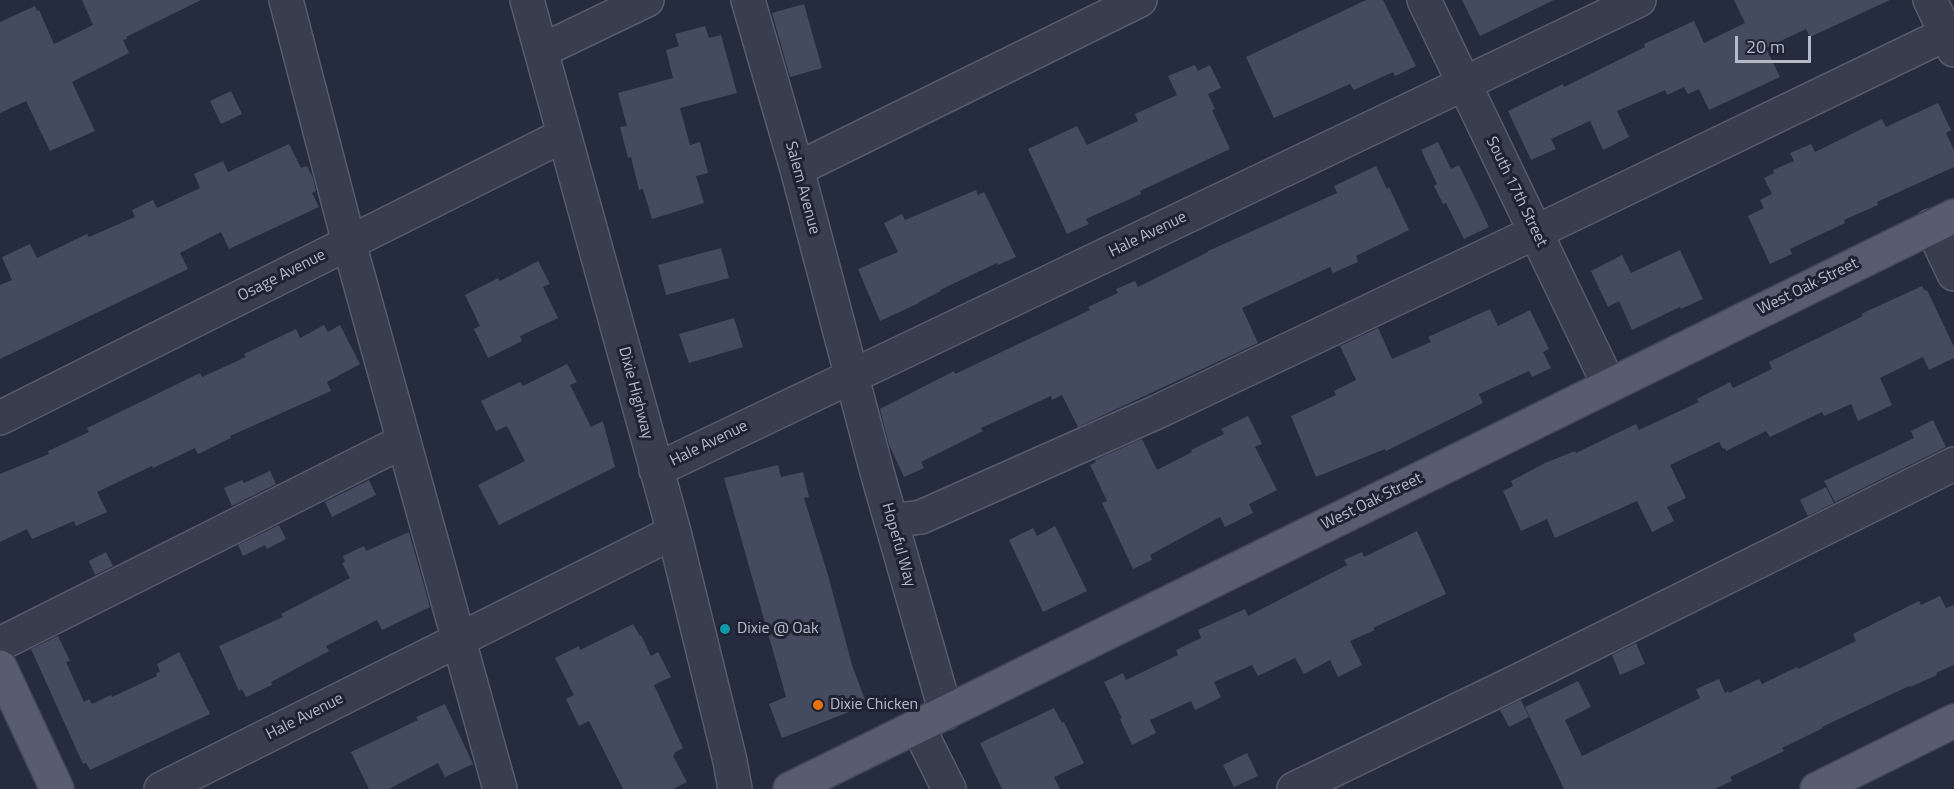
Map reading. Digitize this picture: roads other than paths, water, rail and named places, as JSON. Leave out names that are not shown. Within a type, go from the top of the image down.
[{"type":"main road","name":"West Oak Street","points":[[790,789],[1943,221]]},
{"type":"main road","points":[[0,667],[57,789]]},
{"type":"main road","points":[[1817,789],[1954,721]]},
{"type":"street","points":[[286,0],[349,243],[500,789]]},
{"type":"street","name":"Dixie Highway","points":[[527,0],[674,532],[735,789]]},
{"type":"street","points":[[541,51],[647,0]]},
{"type":"street","name":"Salem Avenue","points":[[748,0],[797,169],[852,376]]},
{"type":"street","points":[[797,169],[1140,0]]},
{"type":"street","name":"South 17th Street","points":[[1424,0],[1609,385]]},
{"type":"street","name":"Hale Avenue","points":[[656,470],[1639,0]]},
{"type":"street","points":[[891,521],[921,517],[1146,417],[1536,232],[1950,42],[1930,0]]},
{"type":"street","name":"Osage Avenue","points":[[0,418],[564,135]]},
{"type":"street","points":[[1943,221],[1954,274]]},
{"type":"street","name":"Hopeful Way","points":[[852,376],[891,521],[932,720],[949,789]]},
{"type":"street","points":[[0,644],[404,441]]},
{"type":"street","points":[[1294,789],[1526,677],[1954,464]]},
{"type":"street","name":"Hale Avenue","points":[[161,789],[674,532]]},
{"type":"place","name":"Dixie @ Oak","points":[[725,629]]},
{"type":"place","name":"Dixie Chicken","points":[[818,705]]}]
